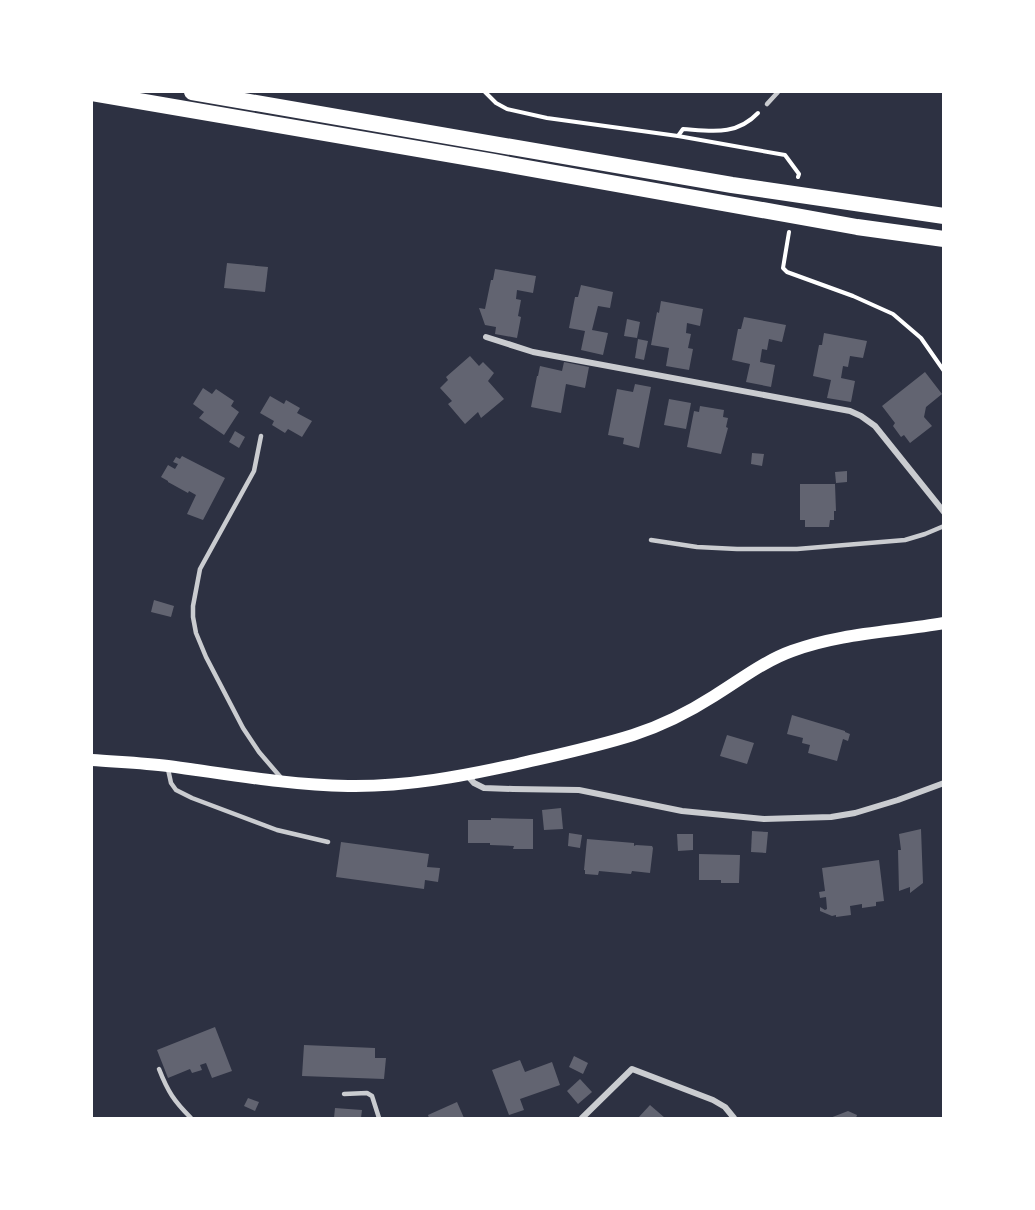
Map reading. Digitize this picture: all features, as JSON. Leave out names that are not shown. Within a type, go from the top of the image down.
[{"type":"highway","points":[[192,92],[732,185],[944,216]]},
{"type":"highway","points":[[92,93],[845,225],[944,239]]},
{"type":"main road","points":[[92,760],[167,766],[253,779],[348,786],[392,784],[467,775],[559,755],[635,734],[690,710],[751,671],[792,650],[844,637],[944,623]]},
{"type":"street","points":[[486,337],[533,352],[850,411],[874,426],[944,513]]},
{"type":"street","points":[[467,775],[474,783],[484,788],[579,790],[682,811],[764,819],[831,817],[855,813],[944,783]]},
{"type":"street","points":[[582,1119],[632,1069],[713,1100],[725,1107],[734,1119]]},
{"type":"lane","points":[[767,104],[778,92]]},
{"type":"lane","points":[[261,436],[254,471],[200,569],[193,617],[196,633],[206,657],[243,728],[259,752],[285,782]]},
{"type":"lane","points":[[651,540],[737,549],[797,549],[905,540],[944,526]]},
{"type":"lane","points":[[167,766],[171,783],[176,790],[192,798],[278,830],[328,842]]},
{"type":"lane","points":[[159,1069],[167,1090],[191,1119]]},
{"type":"lane","points":[[344,1094],[367,1093],[372,1096],[379,1119]]},
{"type":"path","points":[[485,92],[496,103],[507,109],[547,118],[722,143]]},
{"type":"path","points":[[678,136],[683,129],[724,132],[742,126],[767,104]]},
{"type":"path","points":[[783,268],[787,272],[843,292],[893,314],[921,338],[944,371]]},
{"type":"building","points":[[227,263],[268,267],[265,292],[224,288]]},
{"type":"building","points":[[495,269],[536,276],[533,293],[517,290],[516,299],[521,300],[518,316],[521,317],[517,338],[495,334],[496,327],[485,325],[479,308],[485,309]]},
{"type":"building","points":[[581,285],[613,292],[610,308],[598,306],[592,330],[608,333],[603,355],[581,350],[585,331],[569,328],[575,297],[578,297]]},
{"type":"building","points":[[661,301],[703,309],[700,326],[687,323],[686,333],[691,334],[688,348],[693,349],[689,370],[666,366],[669,348],[651,345]]},
{"type":"building","points":[[744,317],[786,325],[782,342],[769,339],[767,350],[762,349],[760,362],[775,365],[771,387],[746,382],[750,364],[732,360],[738,329],[741,329]]},
{"type":"building","points":[[627,319],[640,322],[637,338],[624,336]]},
{"type":"building","points":[[824,333],[867,341],[863,358],[850,356],[848,367],[843,366],[841,378],[855,381],[851,402],[827,398],[831,380],[813,376],[819,345],[822,345]]},
{"type":"building","points":[[638,339],[648,341],[644,360],[635,358]]},
{"type":"building","points":[[470,356],[479,366],[483,362],[494,373],[488,381],[504,399],[481,418],[478,412],[465,424],[448,404],[452,401],[440,388],[448,380],[446,377]]},
{"type":"building","points":[[564,362],[589,367],[585,388],[566,384],[561,413],[531,407],[540,366],[562,371]]},
{"type":"building","points":[[925,372],[942,394],[926,407],[924,417],[932,426],[910,443],[904,435],[901,437],[893,426],[895,423],[882,406]]},
{"type":"building","points":[[635,384],[651,387],[639,448],[623,444],[624,438],[608,435],[617,389],[633,392]]},
{"type":"building","points":[[203,388],[212,394],[216,389],[234,401],[231,406],[239,412],[224,435],[199,418],[204,412],[193,404]]},
{"type":"building","points":[[270,396],[284,404],[286,400],[300,408],[297,413],[312,421],[302,437],[288,429],[285,433],[272,425],[274,421],[260,413]]},
{"type":"building","points":[[669,399],[691,403],[686,429],[664,425]]},
{"type":"building","points":[[700,406],[724,410],[723,417],[728,418],[726,427],[728,428],[721,454],[687,447],[694,411],[699,412]]},
{"type":"building","points":[[235,431],[245,437],[239,448],[229,442]]},
{"type":"building","points":[[752,453],[764,454],[762,466],[751,464]]},
{"type":"building","points":[[182,456],[225,478],[203,520],[187,514],[196,495],[189,491],[188,493],[161,477],[168,465],[175,469],[178,464],[173,462],[176,457],[180,459]]},
{"type":"building","points":[[847,471],[847,482],[836,483],[835,472]]},
{"type":"building","points":[[800,484],[835,484],[836,511],[834,511],[834,520],[830,520],[829,527],[805,527],[805,520],[800,520]]},
{"type":"building","points":[[154,600],[174,606],[171,617],[151,612]]},
{"type":"building","points":[[792,715],[850,734],[848,741],[843,739],[837,761],[808,753],[810,745],[802,743],[803,738],[787,734]]},
{"type":"building","points":[[727,735],[754,743],[747,764],[720,756]]},
{"type":"building","points":[[561,808],[563,829],[544,830],[542,810]]},
{"type":"building","points":[[491,818],[533,819],[533,849],[513,849],[514,846],[490,845],[490,843],[468,843],[468,820],[491,820]]},
{"type":"building","points":[[921,829],[923,883],[910,893],[910,887],[899,891],[898,850],[901,850],[899,834]]},
{"type":"building","points":[[752,831],[768,832],[766,853],[751,852]]},
{"type":"building","points":[[569,833],[582,835],[580,848],[568,846]]},
{"type":"building","points":[[677,834],[693,834],[693,850],[678,851]]},
{"type":"building","points":[[587,839],[634,843],[634,846],[652,846],[650,873],[599,871],[598,875],[585,874]]},
{"type":"building","points":[[341,842],[429,854],[427,867],[440,868],[438,882],[425,880],[424,889],[336,877]]},
{"type":"building","points":[[699,854],[740,855],[739,883],[699,880]]},
{"type":"building","points":[[879,860],[884,901],[876,902],[876,906],[862,908],[862,904],[850,906],[851,915],[836,917],[836,915],[832,916],[820,911],[820,907],[827,909],[826,897],[820,898],[819,892],[825,891],[822,868]]},
{"type":"building","points":[[215,1027],[232,1071],[212,1078],[206,1063],[200,1065],[202,1070],[192,1073],[190,1069],[168,1078],[157,1050]]},
{"type":"building","points":[[304,1045],[375,1048],[375,1058],[386,1058],[384,1079],[302,1076]]},
{"type":"building","points":[[574,1056],[588,1063],[583,1074],[569,1067]]},
{"type":"building","points":[[520,1060],[525,1072],[552,1062],[560,1085],[520,1099],[524,1110],[509,1115],[492,1070]]},
{"type":"building","points":[[580,1079],[592,1092],[578,1104],[567,1091]]},
{"type":"building","points":[[248,1098],[259,1102],[255,1111],[244,1106]]},
{"type":"building","points":[[457,1102],[464,1118],[429,1118],[428,1115]]},
{"type":"building","points":[[650,1105],[665,1118],[638,1118]]},
{"type":"building","points":[[335,1108],[362,1110],[361,1118],[334,1118]]},
{"type":"building","points":[[848,1111],[857,1115],[856,1118],[830,1118]]}]
